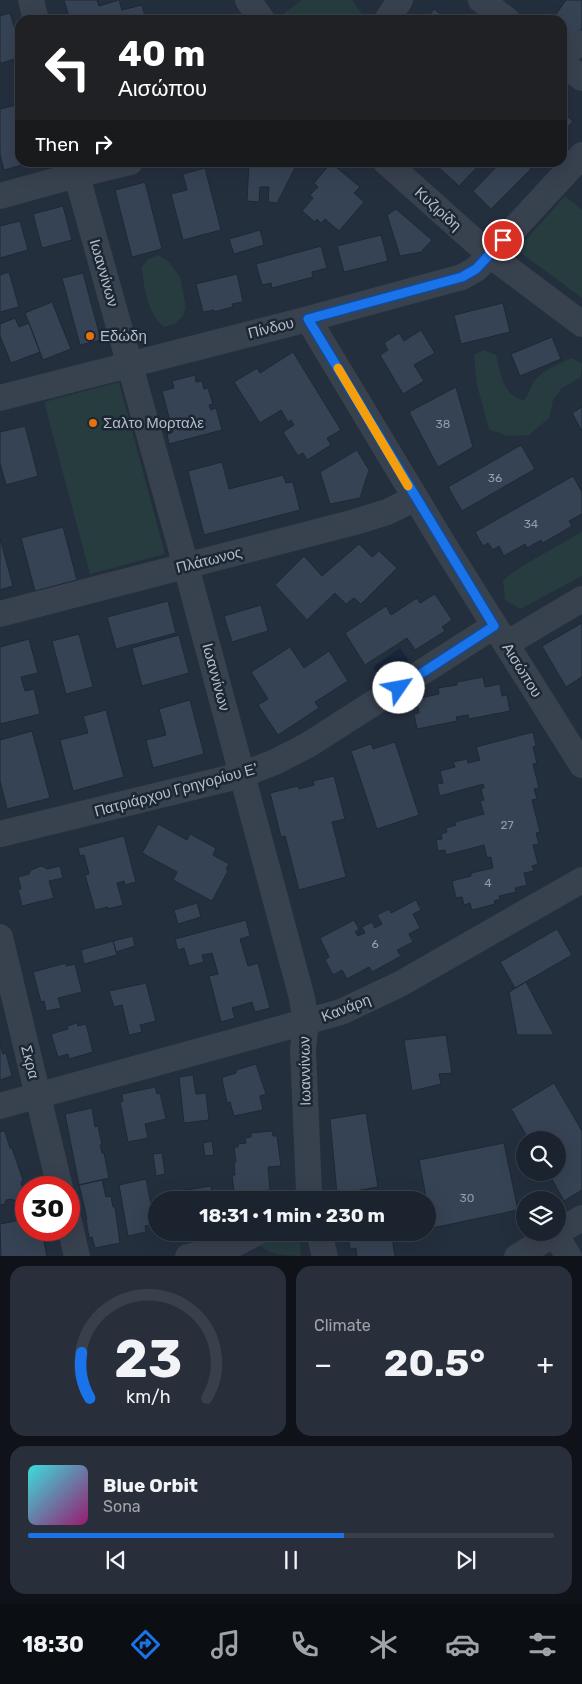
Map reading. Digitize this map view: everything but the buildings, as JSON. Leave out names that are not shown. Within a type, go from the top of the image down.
[{"type":"street","points":[[31,0],[35,15]]},
{"type":"street","points":[[248,0],[258,15]]},
{"type":"street","points":[[390,15],[400,0]]},
{"type":"street","points":[[481,0],[500,15]]},
{"type":"street","points":[[567,51],[582,42]]},
{"type":"street","points":[[567,67],[582,78]]},
{"type":"street","name":"Πίνδου","points":[[0,398],[308,319],[462,277],[476,269],[490,255],[582,155]]},
{"type":"street","points":[[0,196],[74,169],[90,167]]},
{"type":"street","name":"Κυζιρίδη","points":[[392,167],[490,255],[582,324]]},
{"type":"street","name":"Ιωαννίνων","points":[[74,169],[186,566],[302,998],[306,1022],[303,1049],[307,1191]]},
{"type":"street","name":"Αισώπου","points":[[308,319],[500,635],[582,765]]},
{"type":"street","name":"Πλάτωνος","points":[[0,614],[362,520],[387,512],[416,498]]},
{"type":"street","name":"Πατριάρχου Γρηγορίου Ε'","points":[[0,834],[242,775],[275,762],[308,746],[500,635],[582,599]]},
{"type":"street","name":"Κανάρη","points":[[0,1106],[341,1012],[400,984],[582,880]]},
{"type":"street","name":"Σκρα","points":[[0,937],[57,1176]]},
{"type":"street","points":[[566,1228],[582,1218]]},
{"type":"street","points":[[73,1241],[77,1256]]},
{"type":"street","points":[[188,1256],[227,1248],[241,1241]]},
{"type":"street","points":[[321,1241],[325,1256]]},
{"type":"street","points":[[517,1256],[543,1241]]},
{"type":"street","points":[[561,1241],[569,1256]]},
{"type":"street","points":[[227,1248],[256,1256]]},
{"type":"green space","points":[[302,0],[352,0],[362,14],[361,15],[281,15]]},
{"type":"green space","points":[[565,196],[582,210],[582,298],[517,250]]},
{"type":"green space","points":[[158,255],[169,262],[180,277],[186,308],[182,317],[174,324],[164,327],[154,315],[147,300],[142,267],[148,259]]},
{"type":"green space","points":[[484,350],[496,355],[501,376],[511,394],[524,400],[539,375],[571,358],[582,363],[581,377],[562,388],[553,400],[549,418],[529,435],[507,436],[489,429],[477,385],[474,355]]},
{"type":"green space","points":[[119,382],[165,554],[90,574],[44,402]]},
{"type":"green space","points":[[582,532],[582,576],[520,609],[505,600],[503,580],[522,566]]},
{"type":"green space","points":[[260,1241],[300,1241],[301,1256],[273,1253],[258,1244]]},
{"type":"water","points":[[400,648],[409,661],[381,679],[373,667]]},
{"type":"slow traffic","points":[[338,368],[408,486]]},
{"type":"place","name":"Εδώδη","points":[[90,336]]},
{"type":"place","name":"Σαλτο Μορταλε","points":[[93,423]]},
{"type":"route","points":[[399,688],[494,626],[308,319],[462,277],[476,269],[503,240]]}]
